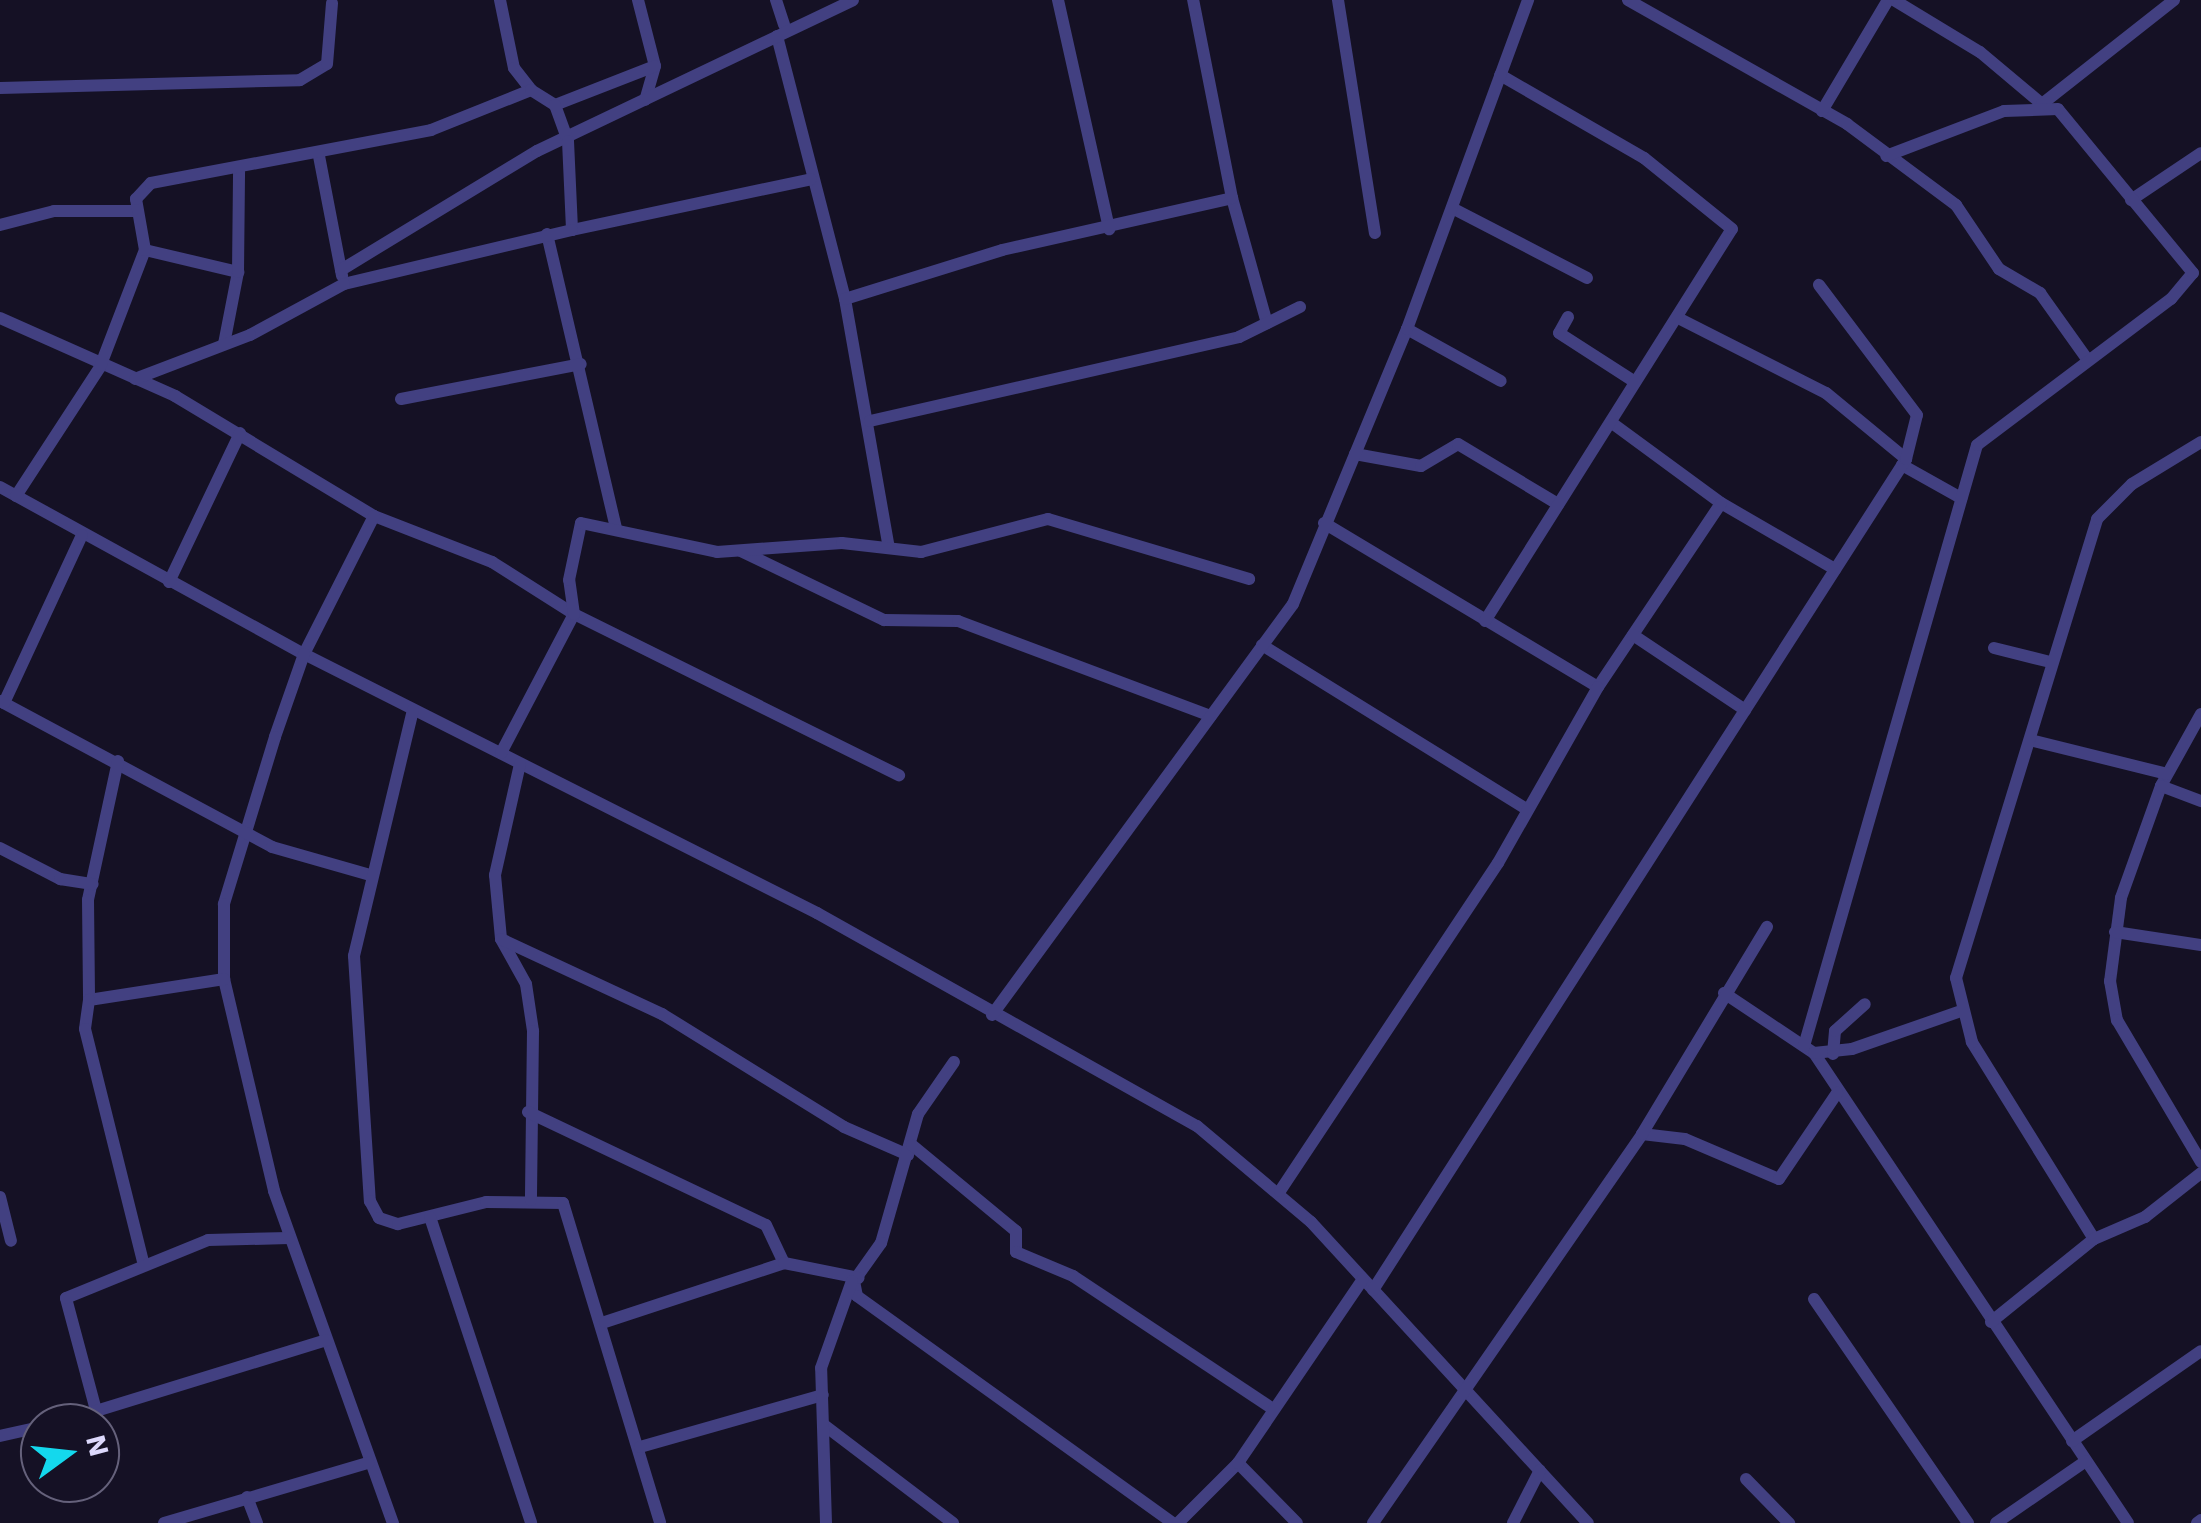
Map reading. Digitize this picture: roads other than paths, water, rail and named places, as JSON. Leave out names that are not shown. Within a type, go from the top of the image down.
[{"type":"street","points":[[0,88],[300,80],[327,64],[328,2],[347,0]]},
{"type":"street","points":[[500,0],[514,68],[531,90],[555,105],[568,141],[572,230]]},
{"type":"street","points":[[638,0],[655,66],[645,100]]},
{"type":"street","points":[[776,0],[812,179],[845,298],[870,421],[888,544]]},
{"type":"street","points":[[135,378],[224,344],[568,141],[781,31],[852,0]]},
{"type":"street","points":[[1058,0],[1109,229]]},
{"type":"street","points":[[1193,0],[1232,198],[1267,323]]},
{"type":"street","points":[[1338,0],[1375,232]]},
{"type":"street","points":[[992,1015],[1292,604],[1408,329],[1528,0]]},
{"type":"street","points":[[1628,0],[1822,110],[1956,206],[1998,270],[2040,292],[2087,359]]},
{"type":"street","points":[[1822,110],[1891,0],[2042,104],[2058,109],[2131,200],[2183,254],[2194,286],[2087,359],[1977,446],[1809,1049],[2128,1523]]},
{"type":"street","points":[[1886,156],[2042,104],[2167,2]]},
{"type":"street","points":[[555,105],[655,66]]},
{"type":"street","points":[[1485,620],[1612,423],[1632,380],[1682,320],[1732,229],[1644,158],[1500,75]]},
{"type":"street","points":[[16,496],[100,368],[145,250],[136,211],[151,183],[239,172],[319,156],[488,113],[531,90]]},
{"type":"street","points":[[2131,200],[2201,152]]},
{"type":"street","points":[[319,156],[342,277]]},
{"type":"street","points":[[224,344],[238,272],[239,172]]},
{"type":"street","points":[[342,277],[812,179]]},
{"type":"street","points":[[845,298],[1002,250],[1109,229],[1232,198]]},
{"type":"street","points":[[1452,208],[1587,278]]},
{"type":"street","points":[[0,225],[54,212],[136,211]]},
{"type":"street","points":[[547,234],[581,364],[616,528]]},
{"type":"street","points":[[145,250],[238,272]]},
{"type":"street","points":[[954,1062],[918,1114],[910,1150],[866,1274],[854,1281],[862,1304],[1175,1523],[1238,1463],[1270,1407],[1368,1284],[1904,462],[1917,415],[1819,285]]},
{"type":"street","points":[[870,421],[1267,323],[1300,307]]},
{"type":"street","points":[[1568,317],[1559,332],[1632,380]]},
{"type":"street","points":[[0,318],[100,368],[135,378],[240,432],[374,516],[492,562],[574,614],[900,775]]},
{"type":"street","points":[[1682,320],[1808,382],[1904,462],[1961,498]]},
{"type":"street","points":[[1408,329],[1501,381]]},
{"type":"street","points":[[401,399],[581,364]]},
{"type":"street","points":[[1612,423],[1721,503],[1834,570]]},
{"type":"street","points":[[169,582],[240,432]]},
{"type":"street","points":[[2094,1239],[1960,1010],[1956,978],[2097,518],[2201,442]]},
{"type":"street","points":[[1355,454],[1422,466],[1458,444],[1558,504]]},
{"type":"street","points":[[0,488],[304,654],[817,913],[992,1015],[1198,1126],[1280,1190],[1588,1523]]},
{"type":"street","points":[[1280,1190],[1526,809],[1598,688],[1721,503]]},
{"type":"street","points":[[374,516],[304,654],[251,837],[224,904],[224,979],[289,1238],[392,1523]]},
{"type":"street","points":[[502,753],[574,614],[574,530],[616,528],[738,550],[888,544],[921,552],[1048,519],[1249,579]]},
{"type":"street","points":[[1324,523],[1598,688]]},
{"type":"street","points":[[82,535],[2,702],[118,761],[251,837],[370,875]]},
{"type":"street","points":[[738,550],[884,620],[958,621],[1211,716]]},
{"type":"street","points":[[1632,636],[1745,710]]},
{"type":"street","points":[[1262,645],[1526,809]]},
{"type":"street","points":[[1994,648],[2050,662]]},
{"type":"street","points":[[413,710],[370,875],[352,1003],[362,1169],[379,1218],[430,1217],[530,1200],[563,1203],[605,1322],[660,1523]]},
{"type":"street","points":[[2201,714],[2164,780],[2114,932],[2116,1020],[2201,1162]]},
{"type":"street","points":[[2030,740],[2164,780],[2201,802]]},
{"type":"street","points":[[118,761],[92,884],[85,1029],[143,1261]]},
{"type":"street","points":[[520,764],[495,875],[501,939],[531,1006],[530,1200]]},
{"type":"street","points":[[0,848],[60,880],[92,884]]},
{"type":"street","points":[[1373,1523],[1470,1392],[1642,1134],[1724,993],[1767,928]]},
{"type":"street","points":[[2114,932],[2201,946]]},
{"type":"street","points":[[501,939],[662,1014],[831,1119],[910,1150],[1016,1230],[1016,1252],[1073,1276],[1270,1407]]},
{"type":"street","points":[[89,1000],[224,979]]},
{"type":"street","points":[[1724,993],[1809,1049],[1833,1054],[1960,1010]]},
{"type":"street","points":[[1833,1054],[1835,1031],[1864,1004]]},
{"type":"street","points":[[1642,1134],[1685,1138],[1779,1179],[1837,1093]]},
{"type":"street","points":[[528,1112],[766,1224],[784,1262]]},
{"type":"street","points":[[1992,1322],[2094,1239],[2145,1217],[2201,1173]]},
{"type":"street","points":[[0,1197],[11,1240]]},
{"type":"street","points":[[430,1217],[530,1523]]},
{"type":"street","points":[[94,1403],[66,1298],[143,1261],[233,1235],[289,1238]]},
{"type":"street","points":[[605,1322],[784,1262],[852,1281]]},
{"type":"street","points":[[826,1523],[826,1346],[852,1281],[866,1274]]},
{"type":"street","points":[[1814,1299],[1968,1523]]},
{"type":"street","points":[[120,1407],[327,1340]]},
{"type":"street","points":[[2072,1441],[2201,1351]]},
{"type":"street","points":[[640,1447],[823,1395]]},
{"type":"street","points":[[824,1425],[953,1523]]},
{"type":"street","points":[[1996,1523],[2086,1461]]},
{"type":"street","points":[[164,1523],[368,1462]]},
{"type":"street","points":[[1238,1463],[1296,1523]]},
{"type":"street","points":[[1513,1523],[1540,1470]]},
{"type":"street","points":[[1746,1479],[1788,1523]]},
{"type":"street","points":[[247,1497],[257,1523]]}]
